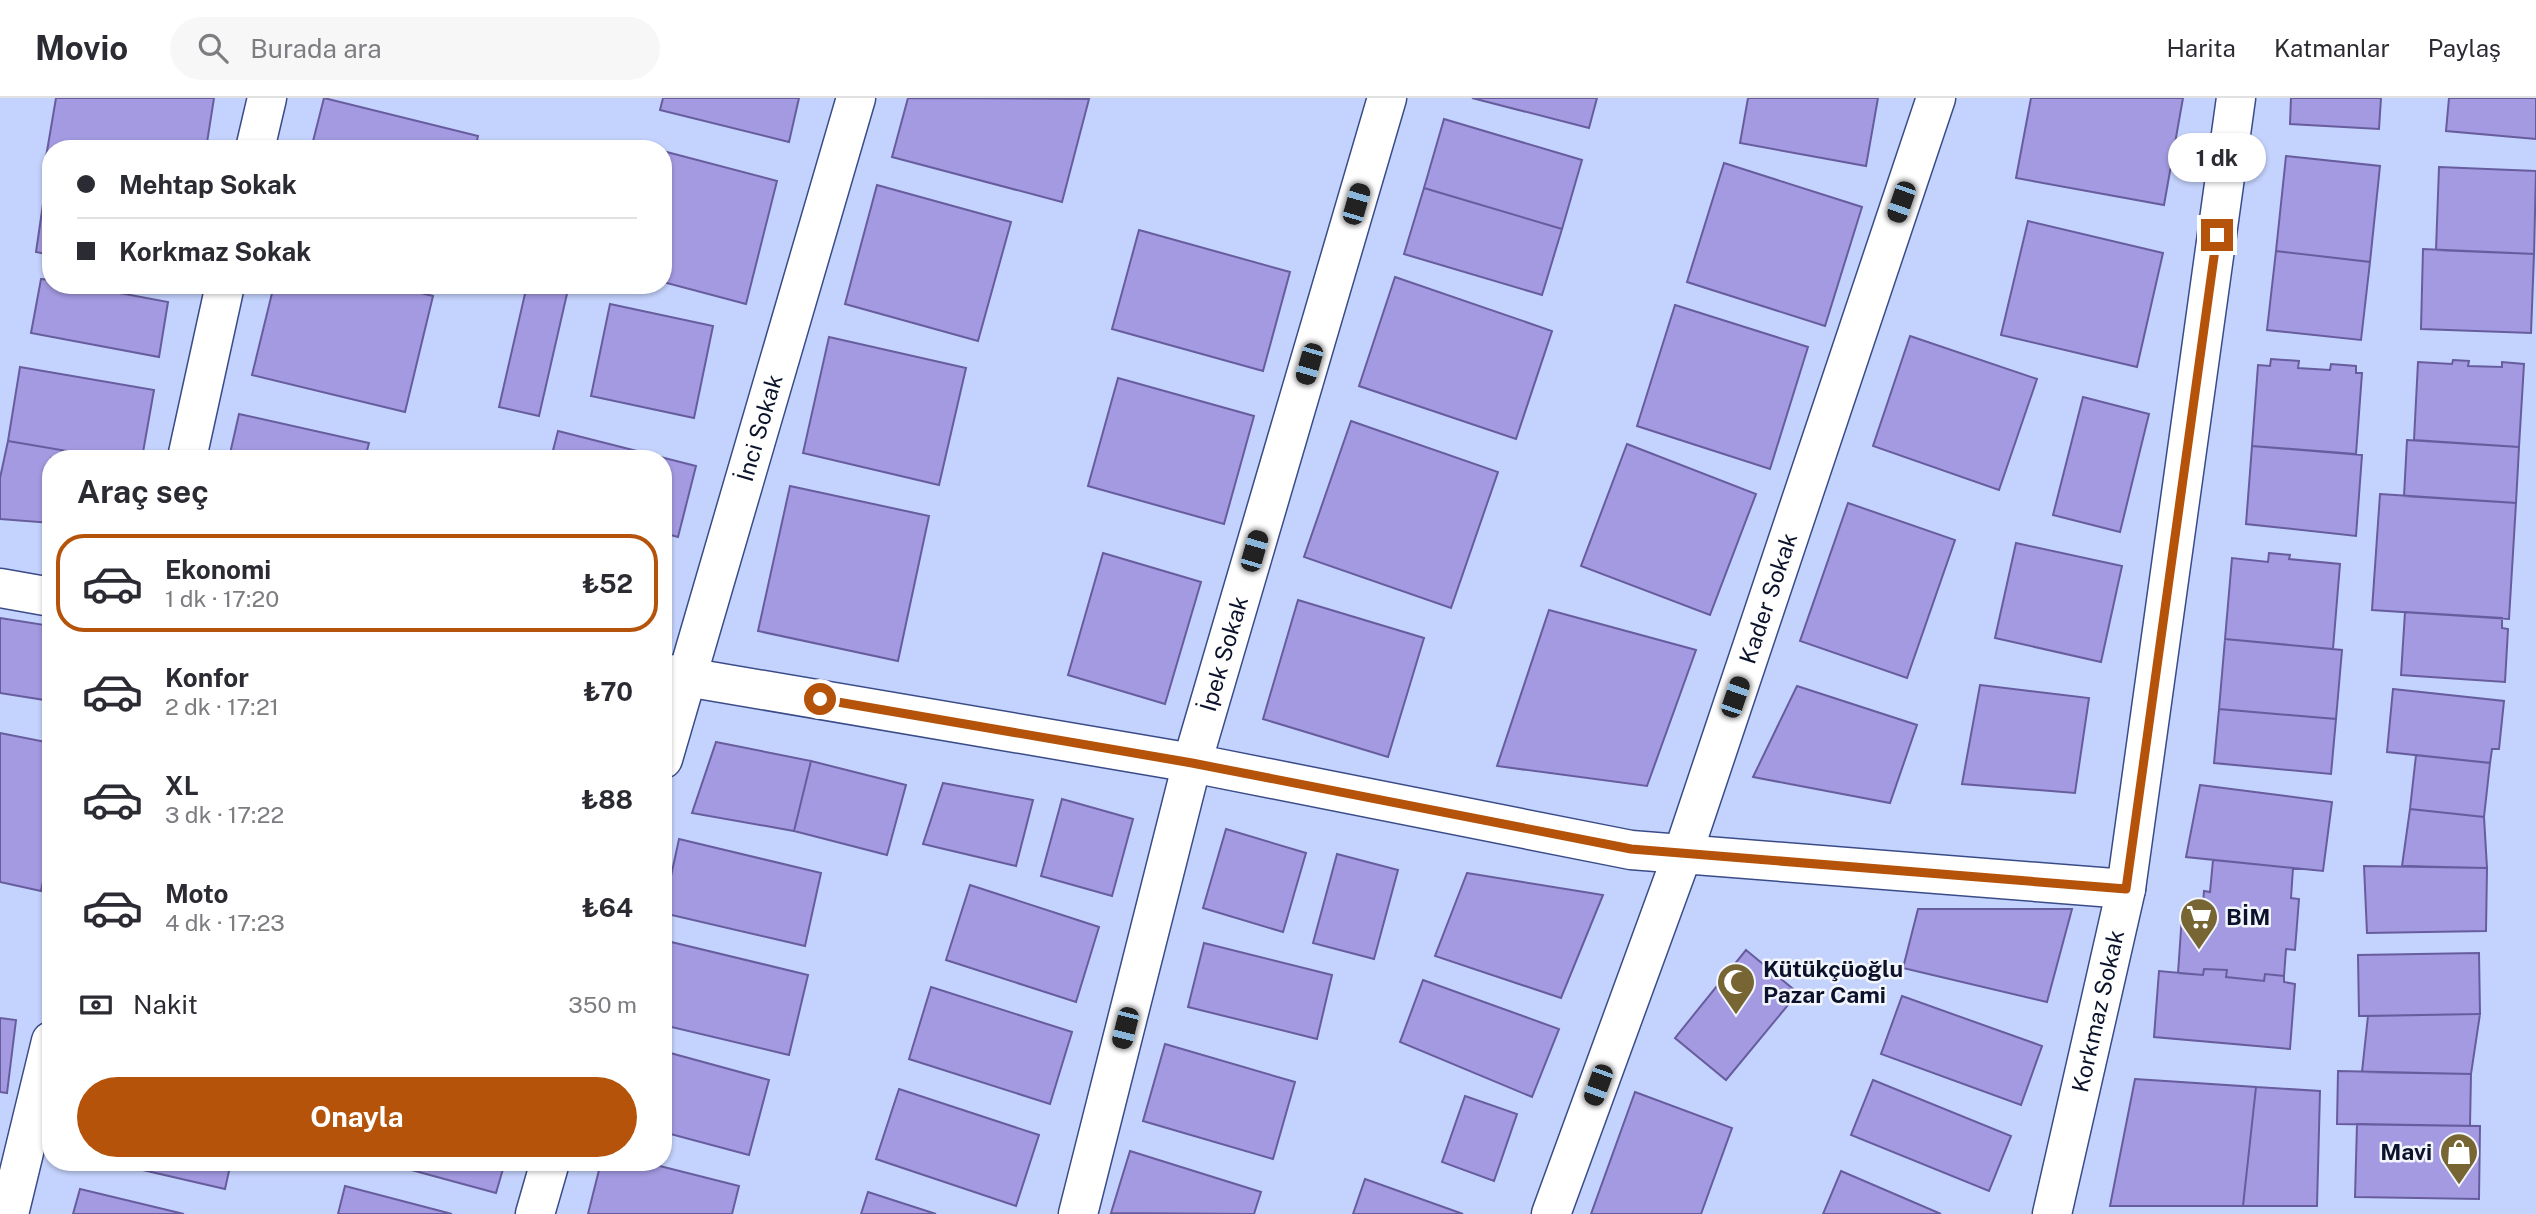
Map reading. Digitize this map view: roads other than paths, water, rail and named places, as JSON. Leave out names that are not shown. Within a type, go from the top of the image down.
[{"type":"street","points":[[258,140],[267,98]]},
{"type":"street","name":"İnci Sokak","points":[[672,695],[675,674],[856,98]]},
{"type":"street","name":"İpek Sokak","points":[[1078,1214],[1192,763],[1387,98]]},
{"type":"street","name":"Kader Sokak","points":[[1551,1214],[1683,853],[1936,98]]},
{"type":"street","name":"Korkmaz Sokak","points":[[2052,1214],[2126,889],[2236,98]]},
{"type":"street","points":[[189,450],[223,294]]},
{"type":"street","points":[[0,588],[42,595]]},
{"type":"street","points":[[675,674],[1192,763],[1631,849],[2126,889]]},
{"type":"street","points":[[9,1214],[42,1078]]},
{"type":"street","points":[[535,1214],[547,1171]]},
{"type":"place","name":"BİM","points":[[2199,951]]},
{"type":"place","name":"Kütükçüoğlu Pazar Cami","points":[[1736,1016]]},
{"type":"place","name":"Mavi","points":[[2459,1186]]}]
